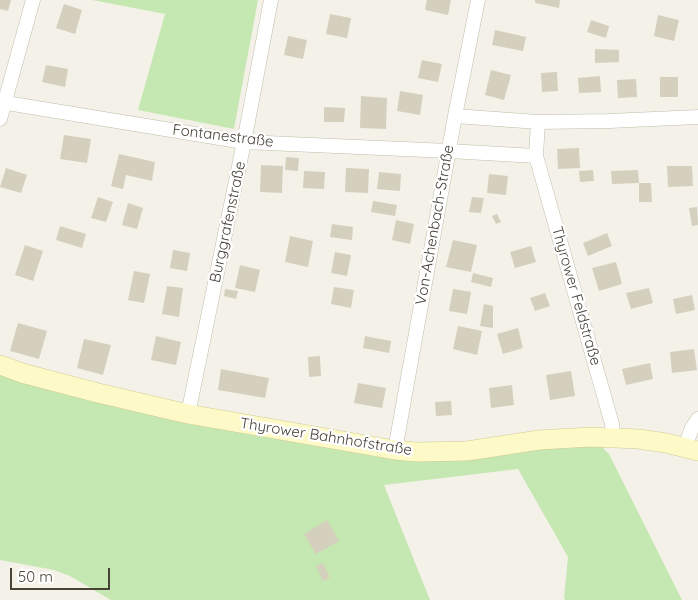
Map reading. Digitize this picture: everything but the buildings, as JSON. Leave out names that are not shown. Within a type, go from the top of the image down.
[{"type":"main road","name":"Thyrower Bahnhofstraße","points":[[0,365],[64,384],[188,414],[395,450],[425,452],[467,451],[567,438],[613,437],[639,439],[692,449]]},
{"type":"street","points":[[0,119],[2,103],[33,0]]},
{"type":"street","name":"Burggrafenstraße","points":[[188,414],[271,0]]},
{"type":"street","name":"Von-Achenbach-Straße","points":[[395,450],[448,151],[478,0]]},
{"type":"street","name":"Fontanestraße","points":[[2,103],[244,142],[536,156]]},
{"type":"street","points":[[455,116],[538,122],[698,117]]},
{"type":"street","name":"Thyrower Feldstraße","points":[[538,122],[536,156],[612,424],[613,437]]},
{"type":"street","name":"Thyrower Bahnhofstraße","points":[[692,449],[692,428],[698,418]]},
{"type":"green space","points":[[92,0],[258,0],[234,129],[138,110],[165,14]]},
{"type":"green space","points":[[0,372],[388,456],[600,445],[609,454],[682,600],[565,600],[568,557],[518,469],[384,485],[430,600],[111,600],[70,576],[54,570],[0,560]]}]
